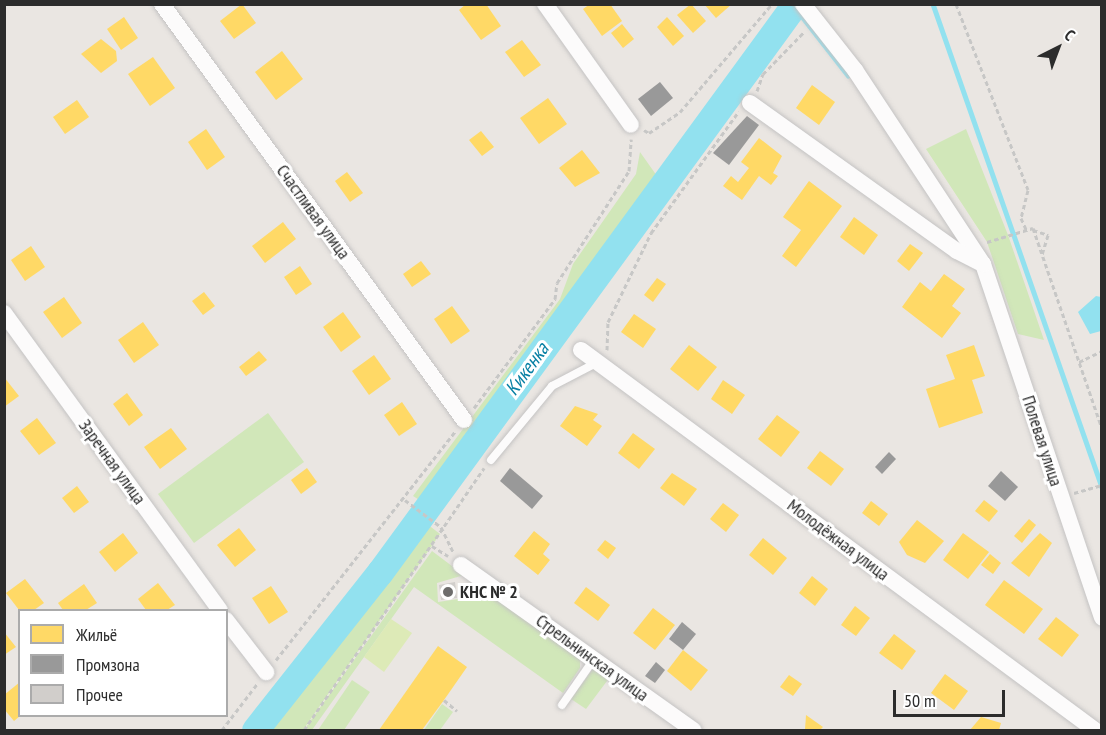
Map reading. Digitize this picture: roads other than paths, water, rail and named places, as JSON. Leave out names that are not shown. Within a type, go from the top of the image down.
[{"type":"street","name":"Счастливая улица","points":[[162,4],[464,420]]},
{"type":"street","points":[[545,4],[635,128]]},
{"type":"street","name":"Полевая улица","points":[[810,13],[983,264],[1101,618]]},
{"type":"street","points":[[750,103],[957,251],[983,264]]},
{"type":"street","name":"Заречная улица","points":[[4,313],[219,609]]},
{"type":"street","name":"Молодёжная улица","points":[[581,350],[1095,730]]},
{"type":"street","name":"Стрельнинская улица","points":[[461,565],[693,730]]},
{"type":"street","points":[[228,623],[266,672]]},
{"type":"lane","points":[[491,460],[552,386],[571,372],[599,363]]},
{"type":"lane","points":[[561,705],[594,658]]},
{"type":"water","points":[[1096,296],[1101,297],[1101,331],[1090,334],[1078,312]]},
{"type":"waterway","name":"Кикенка","points":[[255,730],[380,572],[795,4]]},
{"type":"waterway","points":[[933,4],[1102,487]]},
{"type":"waterway","points":[[794,6],[848,75]]},
{"type":"place","name":"КНС № 2","points":[[448,592]]}]
